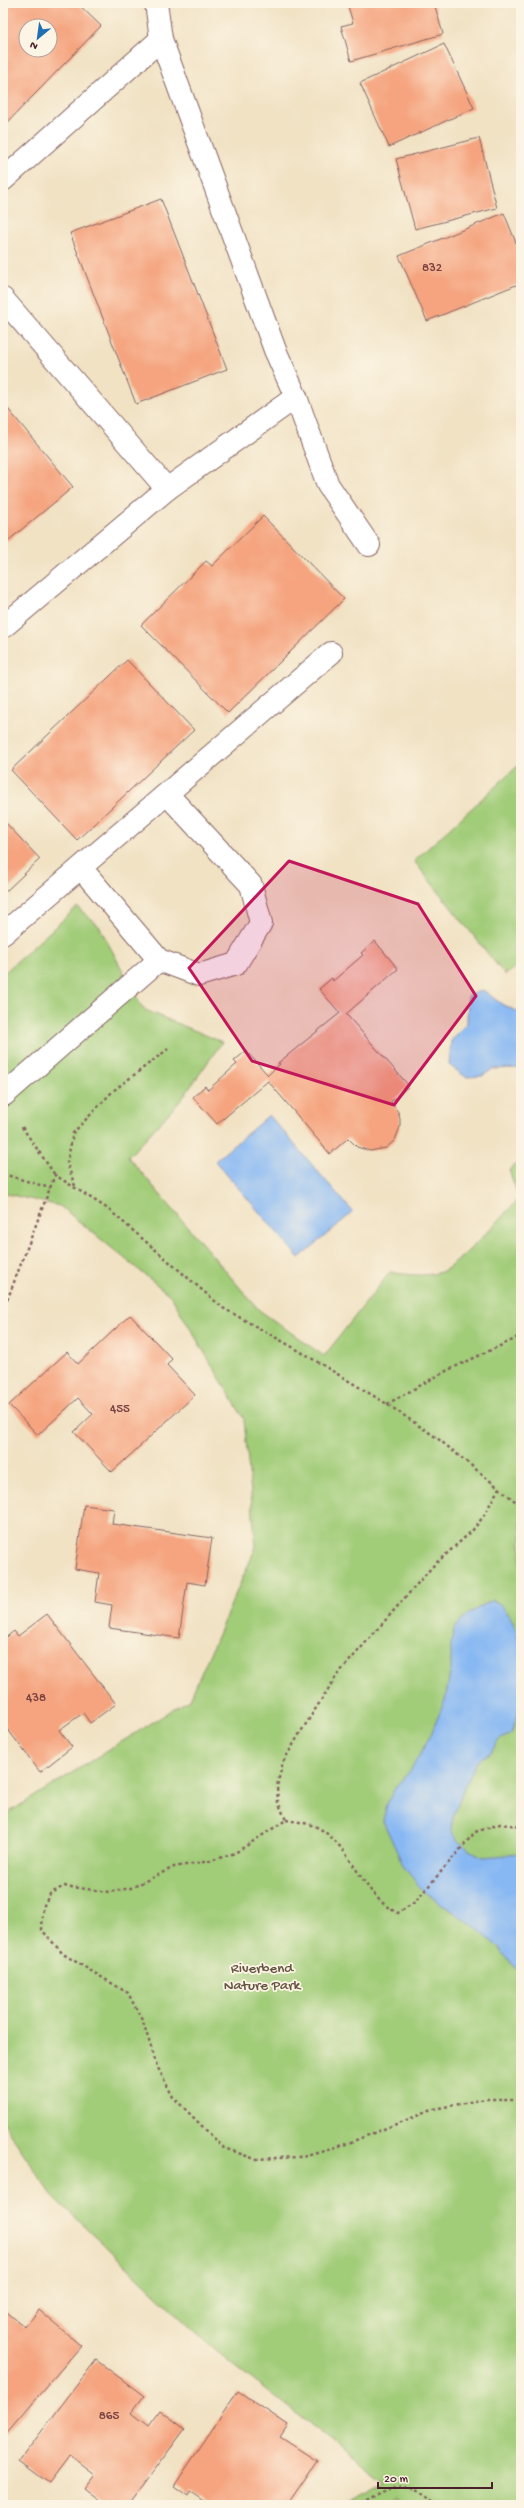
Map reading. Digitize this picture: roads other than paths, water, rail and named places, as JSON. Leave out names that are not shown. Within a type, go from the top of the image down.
[{"type":"street","points":[[156,3],[161,39],[274,350],[296,397],[328,485],[369,545]]},
{"type":"street","points":[[3,180],[161,39]]},
{"type":"street","points":[[3,299],[167,489]]},
{"type":"street","points":[[3,627],[167,489],[296,397]]},
{"type":"street","points":[[3,934],[331,653]]},
{"type":"street","points":[[80,868],[159,960],[199,975],[236,964],[261,923],[251,886],[167,794]]},
{"type":"street","points":[[3,1093],[4,1094],[159,960]]},
{"type":"water","points":[[483,990],[503,1005],[521,1013],[521,1068],[493,1069],[482,1076],[466,1077],[449,1065],[451,1041],[467,1023],[468,996]]},
{"type":"water","points":[[269,1115],[353,1212],[299,1258],[215,1161]]},
{"type":"water","points":[[492,1600],[503,1607],[510,1618],[516,1630],[520,1644],[522,1659],[522,1689],[520,1706],[511,1734],[499,1740],[491,1752],[476,1763],[463,1790],[453,1817],[451,1830],[458,1841],[469,1850],[483,1857],[521,1854],[521,1975],[499,1948],[474,1926],[423,1891],[404,1867],[383,1821],[387,1804],[396,1786],[411,1770],[431,1734],[445,1700],[451,1669],[451,1644],[454,1629],[468,1614]]},
{"type":"park label","name":"Riverbend Nature Park","points":[[262,1978]]}]
